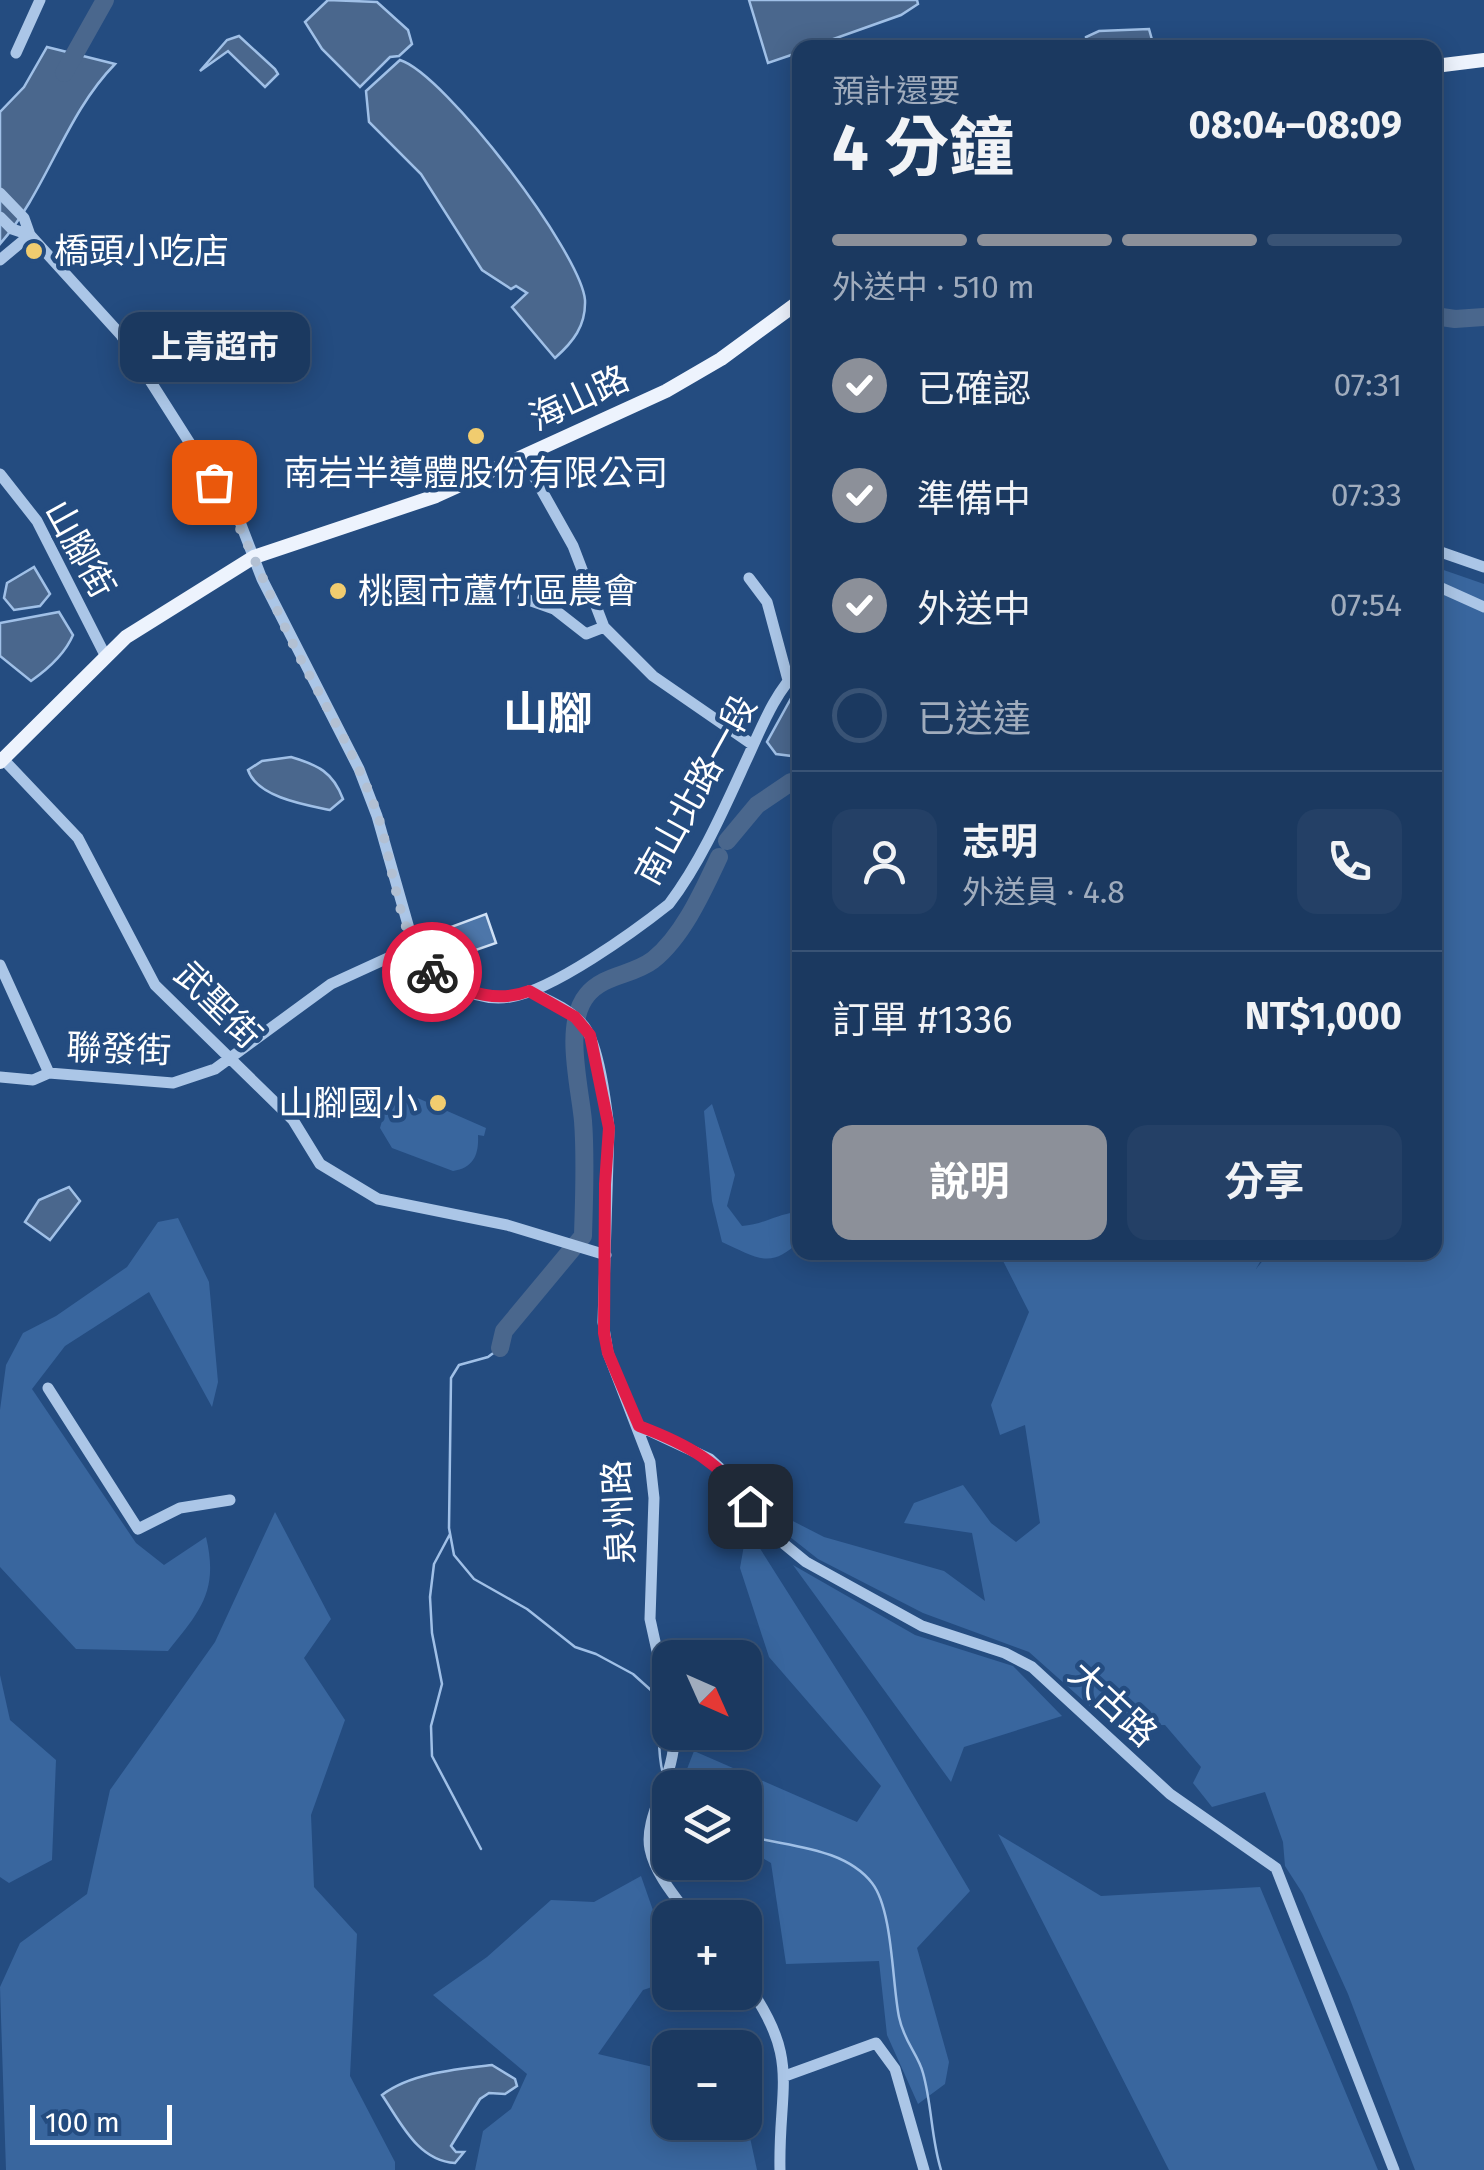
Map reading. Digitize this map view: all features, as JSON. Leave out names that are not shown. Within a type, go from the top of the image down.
[{"type":"main road","points":[[1442,65],[1484,60]]},
{"type":"main road","name":"海山路","points":[[3,756],[133,632],[254,557],[394,513],[666,392],[721,360],[792,307]]},
{"type":"street","points":[[16,53],[40,0]]},
{"type":"street","points":[[0,193],[24,218],[30,235],[121,335],[240,522],[276,609],[378,816],[421,961],[454,985],[495,998],[529,991]]},
{"type":"street","points":[[0,217],[12,230],[30,235]]},
{"type":"street","points":[[0,260],[30,235]]},
{"type":"street","points":[[522,457],[573,546],[604,627],[653,676],[753,745]]},
{"type":"street","name":"山腳街","points":[[0,474],[37,521],[106,655]]},
{"type":"street","points":[[1442,552],[1484,567]]},
{"type":"street","points":[[749,578],[768,602],[788,680]]},
{"type":"street","points":[[1442,588],[1482,606]]},
{"type":"street","points":[[1442,595],[1482,606]]},
{"type":"street","points":[[523,598],[554,609],[586,634],[604,627]]},
{"type":"street","name":"南山北路一段","points":[[529,991],[622,938],[668,904],[697,859],[792,676]]},
{"type":"street","name":"武聖街","points":[[3,756],[78,838],[155,985],[292,1120],[320,1164],[378,1199],[507,1226],[606,1255]]},
{"type":"street","name":"聯發街","points":[[0,1077],[33,1080],[49,1074],[173,1083],[215,1069],[331,984],[414,946]]},
{"type":"street","points":[[0,966],[49,1074]]},
{"type":"street","name":"泉州路","points":[[529,991],[578,1020],[590,1035],[609,1128],[606,1342],[650,1462],[654,1498],[650,1618],[655,1640]]},
{"type":"street","points":[[48,1388],[138,1529],[180,1508],[230,1500]]},
{"type":"street","name":"大古路","points":[[639,1426],[710,1459],[734,1481],[767,1530],[806,1562],[922,1626],[1005,1653],[1032,1667],[1170,1794],[1276,1868],[1394,2170]]},
{"type":"street","points":[[673,1750],[649,1846],[661,1876],[679,1900]]},
{"type":"street","points":[[762,2009],[772,2026],[785,2076],[780,2170]]},
{"type":"street","points":[[785,2076],[876,2043],[895,2069],[924,2170]]},
{"type":"shaded area","points":[[328,0],[377,2],[408,30],[412,44],[399,56],[390,57],[360,87],[322,49],[305,22]]},
{"type":"shaded area","points":[[749,0],[917,0],[918,4],[901,15],[831,40],[792,40],[792,55],[768,63]]},
{"type":"shaded area","points":[[1149,29],[1152,40],[1086,40],[1099,31]]},
{"type":"shaded area","points":[[239,36],[278,74],[265,87],[228,51],[200,71],[227,40]]},
{"type":"shaded area","points":[[47,47],[115,64],[83,106],[31,200],[0,244],[0,112],[24,87]]},
{"type":"shaded area","points":[[400,60],[421,72],[477,130],[537,207],[578,277],[585,300],[581,326],[555,358],[512,307],[527,293],[516,286],[511,289],[482,270],[421,174],[369,122],[366,91]]},
{"type":"shaded area","points":[[34,567],[50,594],[40,606],[14,610],[4,598],[7,583]]},
{"type":"shaded area","points":[[1442,569],[1484,584],[1484,2170],[1415,2170],[1348,1994],[1303,1894],[1285,1866],[1283,1842],[1265,1792],[1212,1807],[1193,1783],[1201,1767],[1165,1725],[1112,1726],[1029,1652],[923,1613],[818,1559],[780,1529],[785,1517],[824,1537],[944,1571],[985,1601],[972,1533],[904,1523],[914,1503],[963,1485],[991,1523],[1016,1542],[1040,1523],[1025,1425],[1000,1435],[991,1405],[1029,1312],[1003,1260],[1261,1260],[1256,1269],[1263,1260],[1442,1260]]},
{"type":"shaded area","points":[[59,612],[73,635],[55,661],[31,681],[0,656],[0,623]]},
{"type":"shaded area","points":[[792,697],[792,756],[776,754],[767,742]]},
{"type":"shaded area","points":[[291,757],[323,771],[343,799],[330,810],[295,802],[261,787],[248,770],[262,761]]},
{"type":"shaded area","points":[[397,1089],[486,1128],[484,1136],[478,1135],[476,1154],[470,1163],[453,1171],[392,1148],[380,1128],[385,1110],[401,1098],[394,1094]]},
{"type":"shaded area","points":[[712,1104],[735,1175],[727,1206],[742,1226],[792,1213],[792,1248],[780,1256],[763,1258],[722,1242],[712,1201],[704,1111]]},
{"type":"shaded area","points":[[69,1187],[80,1201],[50,1240],[25,1222],[39,1200]]},
{"type":"shaded area","points":[[178,1218],[209,1282],[218,1382],[212,1407],[149,1292],[65,1346],[32,1389],[136,1543],[164,1565],[206,1537],[208,1586],[198,1612],[168,1651],[76,1649],[0,1567],[0,1410],[6,1365],[23,1333],[56,1316],[127,1267],[158,1222]]},
{"type":"shaded area","points":[[275,1512],[331,1619],[304,1658],[345,1720],[311,1815],[314,1887],[357,1934],[350,2076],[395,2162],[395,2170],[6,2170],[0,1987],[20,1943],[87,1894],[110,1790],[215,1642]]},
{"type":"shaded area","points":[[747,1528],[868,1719],[970,1891],[917,1948],[949,2062],[945,2084],[918,2104],[887,2035],[879,1961],[786,1964],[771,1863],[762,1858],[762,1781],[857,1822],[881,1786],[769,1657],[740,1568]]},
{"type":"shaded area","points":[[793,1565],[915,1635],[1013,1666],[1062,1716],[964,1747],[951,1782]]},
{"type":"shaded area","points":[[0,1675],[10,1720],[56,1760],[52,1860],[9,1883],[0,1877]]},
{"type":"shaded area","points":[[694,1751],[738,1770],[687,1770]]},
{"type":"shaded area","points":[[998,1834],[1101,1896],[1260,1887],[1378,2170],[1169,2170]]},
{"type":"shaded area","points":[[641,1876],[652,1907],[652,1987],[643,1990],[598,2054],[652,2067],[652,2140],[751,2140],[757,2170],[475,2170],[483,2131],[511,2109],[527,2074],[433,1995],[487,1957],[551,1900],[594,1902]]},
{"type":"shaded area","points":[[492,2065],[515,2079],[517,2086],[505,2094],[489,2093],[480,2099],[451,2146],[456,2152],[464,2152],[455,2163],[442,2161],[421,2148],[382,2095],[420,2077]]},
{"type":"building","points":[[486,914],[496,943],[453,958],[443,930]]},
{"type":"waterway","points":[[64,73],[105,0]]},
{"type":"waterway","points":[[1442,317],[1484,317]]},
{"type":"waterway","points":[[727,841],[757,805],[791,782]]},
{"type":"waterway","points":[[500,1348],[504,1331],[583,1236],[584,1135],[574,1039],[580,1007],[594,988],[645,965],[664,950],[691,912],[719,857]]},
{"type":"waterway","points":[[500,1348],[488,1357],[459,1365],[451,1378],[449,1528],[454,1555],[474,1579],[527,1609],[575,1647],[633,1674],[652,1691]]},
{"type":"waterway","points":[[450,1534],[434,1564],[430,1597],[442,1684],[431,1726],[432,1756],[481,1849]]},
{"type":"waterway","points":[[660,1750],[662,1770]]},
{"type":"waterway","points":[[762,1839],[846,1862],[860,1871],[879,1895],[891,1947],[899,2017],[923,2073],[941,2170]]},
{"type":"way so far","points":[[214,482],[248,537],[262,579],[359,770],[378,816],[414,946],[432,972]]},
{"type":"place","name":"橋頭小吃店","points":[[34,251]]},
{"type":"place","name":"南岩半導體股份有限公司","points":[[476,436]]},
{"type":"place","name":"上青超市","points":[[214,482]]},
{"type":"place","name":"桃園市蘆竹區農會","points":[[338,591]]},
{"type":"place","name":"山腳國小","points":[[438,1103]]},
{"type":"district","name":"山腳","points":[[548,713]]},
{"type":"route","points":[[432,972],[454,985],[495,998],[529,991],[575,1017],[590,1035],[609,1128],[603,1302],[608,1353],[639,1426],[710,1459],[734,1481],[750,1506]]}]
